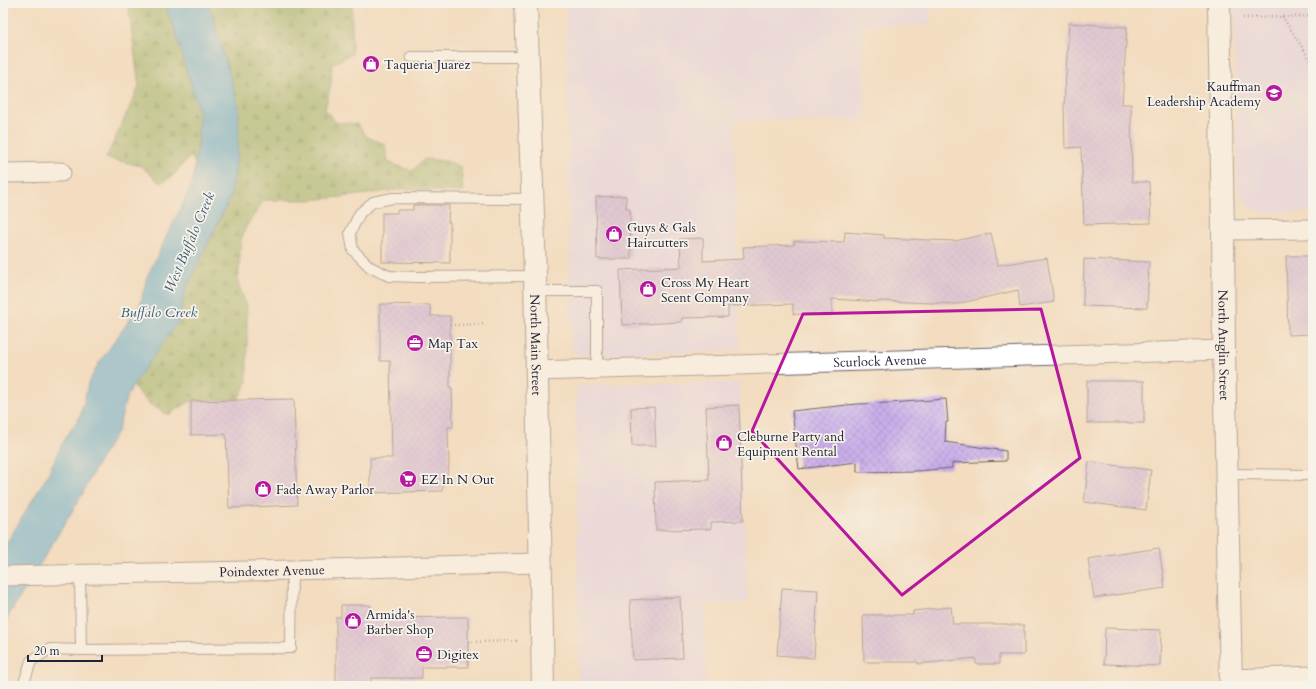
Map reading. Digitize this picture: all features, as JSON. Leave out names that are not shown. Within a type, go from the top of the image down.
[{"type":"main road","name":"North Main Street","points":[[526,3],[539,443],[543,686]]},
{"type":"main road","name":"North Anglin Street","points":[[1219,10],[1231,682]]},
{"type":"street","points":[[3,173],[61,172]]},
{"type":"street","points":[[1223,230],[1313,229]]},
{"type":"street","name":"Scurlock Avenue","points":[[536,371],[1224,350]]},
{"type":"street","name":"Poindexter Avenue","points":[[3,576],[540,563]]},
{"type":"street","points":[[1231,682],[1313,676]]},
{"type":"lane","points":[[411,57],[528,57]]},
{"type":"lane","points":[[532,199],[393,198],[373,202],[360,213],[350,233],[353,250],[370,267],[389,276],[535,283],[597,291],[597,369]]},
{"type":"lane","points":[[1227,474],[1313,475]]},
{"type":"lane","points":[[23,686],[31,661],[50,649],[291,648],[292,570]]},
{"type":"lane","points":[[80,575],[81,650]]},
{"type":"path","points":[[1219,10],[1282,16],[1313,16]]},
{"type":"path","points":[[1282,16],[1313,64]]},
{"type":"path","points":[[450,325],[485,324]]},
{"type":"path","points":[[468,642],[542,640]]},
{"type":"highlighted area","points":[[1041,309],[1080,458],[902,595],[752,431],[803,314]]},
{"type":"shaded area","points":[[566,3],[930,3],[931,25],[863,25],[865,120],[734,120],[740,349],[591,356],[580,355],[574,352],[571,343]]},
{"type":"shaded area","name":"Kauffman Leadership Academy","points":[[1234,3],[1313,3],[1313,212],[1261,213],[1246,204],[1242,198],[1238,184]]},
{"type":"shaded area","points":[[739,383],[748,603],[704,604],[706,686],[579,686],[576,388],[582,385]]},
{"type":"green space","points":[[128,3],[352,3],[352,54],[332,64],[331,84],[325,109],[335,122],[357,124],[367,137],[385,144],[388,162],[412,171],[424,159],[447,161],[461,167],[463,192],[403,189],[309,200],[264,200],[246,227],[241,240],[238,283],[247,306],[247,382],[238,400],[191,401],[168,415],[148,403],[129,382],[202,173],[190,156],[173,176],[160,183],[141,166],[106,158],[139,87]]},
{"type":"water","name":"Buffalo Creek","points":[[164,3],[207,3],[212,14],[239,107],[238,149],[231,196],[185,291],[178,322],[133,385],[126,399],[118,430],[98,463],[82,495],[3,625],[3,549],[47,476],[62,444],[81,414],[88,384],[99,363],[140,305],[147,277],[192,184],[198,145],[199,112],[174,28]]},
{"type":"building","points":[[1069,23],[1127,27],[1122,104],[1131,104],[1132,182],[1149,182],[1151,223],[1084,225],[1081,147],[1065,148],[1064,106]]},
{"type":"building","name":"Guys & Gals Haircutters","points":[[626,196],[626,209],[630,209],[631,259],[597,259],[596,197]]},
{"type":"building","points":[[413,205],[449,205],[448,222],[450,222],[450,263],[382,262],[382,213],[397,213],[397,210],[413,210]]},
{"type":"building","points":[[845,232],[884,235],[884,238],[955,241],[991,233],[998,265],[1047,258],[1054,302],[1020,307],[1018,290],[957,304],[832,299],[832,315],[793,314],[793,304],[728,306],[728,317],[682,318],[682,322],[622,325],[620,270],[681,267],[680,239],[703,238],[703,261],[744,259],[743,247],[794,245],[794,241],[844,242]]},
{"type":"building","points":[[1286,256],[1313,256],[1313,334],[1288,335]]},
{"type":"building","points":[[1084,259],[1149,262],[1147,308],[1083,306]]},
{"type":"building","points":[[380,304],[430,305],[431,316],[450,316],[450,388],[452,388],[453,427],[448,427],[449,467],[442,491],[370,493],[370,458],[392,458],[390,361],[380,361]]},
{"type":"building","points":[[1087,381],[1144,381],[1144,423],[1087,423]]},
{"type":"building","points":[[294,399],[297,505],[229,508],[226,434],[191,435],[191,401]]},
{"type":"building","points":[[946,399],[948,422],[946,422],[945,442],[1006,451],[1006,461],[952,463],[952,468],[917,471],[857,472],[857,462],[799,469],[792,411],[857,404]]},
{"type":"building","name":"Cleburne Party and Equipment Rental","points":[[739,405],[743,521],[711,522],[711,529],[656,530],[655,482],[709,480],[706,407]]},
{"type":"building","points":[[654,407],[656,446],[632,446],[631,408]]},
{"type":"building","points":[[1089,462],[1151,470],[1146,510],[1084,502]]},
{"type":"building","points":[[1159,548],[1165,588],[1094,598],[1088,559]]},
{"type":"building","points":[[782,588],[818,590],[814,658],[777,655]]},
{"type":"building","points":[[680,597],[683,658],[633,660],[630,600]]},
{"type":"building","points":[[341,605],[370,605],[370,618],[468,617],[468,667],[422,667],[422,678],[371,678],[371,686],[336,686],[336,617],[341,617]]},
{"type":"building","points":[[951,607],[953,624],[1024,625],[1024,655],[999,655],[999,664],[976,664],[976,658],[918,664],[918,662],[864,662],[863,615],[913,615],[913,611]]},
{"type":"building","points":[[1105,628],[1161,630],[1160,666],[1104,664]]},
{"type":"place","name":"Taqueria Juarez","points":[[371,64]]},
{"type":"place","name":"Kauffman Leadership Academy","points":[[1274,93]]},
{"type":"place","name":"Guys & Gals Haircutters","points":[[614,234]]},
{"type":"place","name":"Cross My Heart Scent Company","points":[[648,289]]},
{"type":"place","name":"Map Tax","points":[[415,343]]},
{"type":"place","name":"Cleburne Party and Equipment Rental","points":[[724,443]]},
{"type":"place","name":"EZ In N Out","points":[[408,479]]},
{"type":"place","name":"Fade Away Parlor","points":[[263,489]]},
{"type":"place","name":"Armida's Barber Shop","points":[[353,621]]},
{"type":"place","name":"Digitex","points":[[424,654]]},
{"type":"water label","name":"West Buffalo Creek","points":[[189,242]]}]
